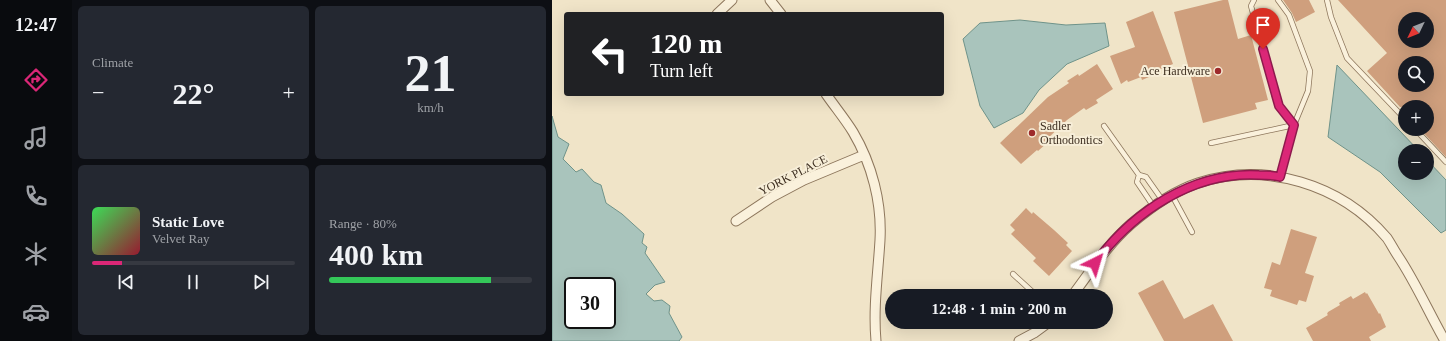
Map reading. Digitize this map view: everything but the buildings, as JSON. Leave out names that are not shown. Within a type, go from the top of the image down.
[{"type":"street","points":[[719,12],[732,0]]},
{"type":"street","points":[[770,0],[779,12]]},
{"type":"street","points":[[827,96],[852,131],[864,155],[875,188],[879,212],[880,239],[875,310],[876,341]]},
{"type":"street","name":"YORK PLACE","points":[[736,221],[772,197],[804,180],[864,155]]},
{"type":"street","points":[[1078,289],[1102,254],[1118,237],[1131,224],[1172,194],[1198,183],[1227,176],[1249,174],[1280,177],[1307,183],[1332,194],[1362,214],[1387,239],[1407,269],[1444,341]]},
{"type":"street","points":[[1019,341],[1039,329]]},
{"type":"lane","points":[[1254,0],[1251,6],[1279,106],[1294,125]]},
{"type":"lane","points":[[1278,0],[1289,15],[1310,71],[1308,91],[1294,125],[1280,177]]},
{"type":"lane","points":[[1327,0],[1331,17],[1347,58],[1398,112]]},
{"type":"lane","points":[[1211,143],[1294,125]]},
{"type":"lane","points":[[1104,126],[1138,175],[1146,178],[1163,200]]},
{"type":"lane","points":[[1422,136],[1446,162]]},
{"type":"lane","points":[[1138,175],[1137,182],[1154,207]]},
{"type":"lane","points":[[1172,194],[1192,232]]},
{"type":"lane","points":[[1013,274],[1029,289]]},
{"type":"lane","points":[[1436,325],[1446,328]]},
{"type":"water","points":[[1020,20],[1066,25],[1105,23],[1109,46],[1067,64],[1039,90],[1023,113],[994,128],[980,106],[963,39],[980,23]]},
{"type":"water","points":[[1337,65],[1398,129],[1398,136],[1405,136],[1412,144],[1398,144],[1398,180],[1434,180],[1434,167],[1446,180],[1446,230],[1441,233],[1380,172],[1328,137]]},
{"type":"water","points":[[552,116],[558,137],[569,144],[563,159],[576,172],[582,169],[594,182],[601,185],[606,203],[622,214],[644,234],[642,243],[647,247],[645,253],[665,282],[655,285],[646,294],[654,301],[662,300],[670,306],[669,313],[682,337],[679,341],[552,341]]},
{"type":"place","name":"Ace Hardware","points":[[1218,71]]},
{"type":"place","name":"Sadler Orthodontics","points":[[1032,133]]},
{"type":"route","points":[[1095,263],[1131,224],[1144,213],[1172,194],[1198,183],[1227,176],[1249,174],[1280,177],[1294,125],[1279,106],[1263,49]]}]
